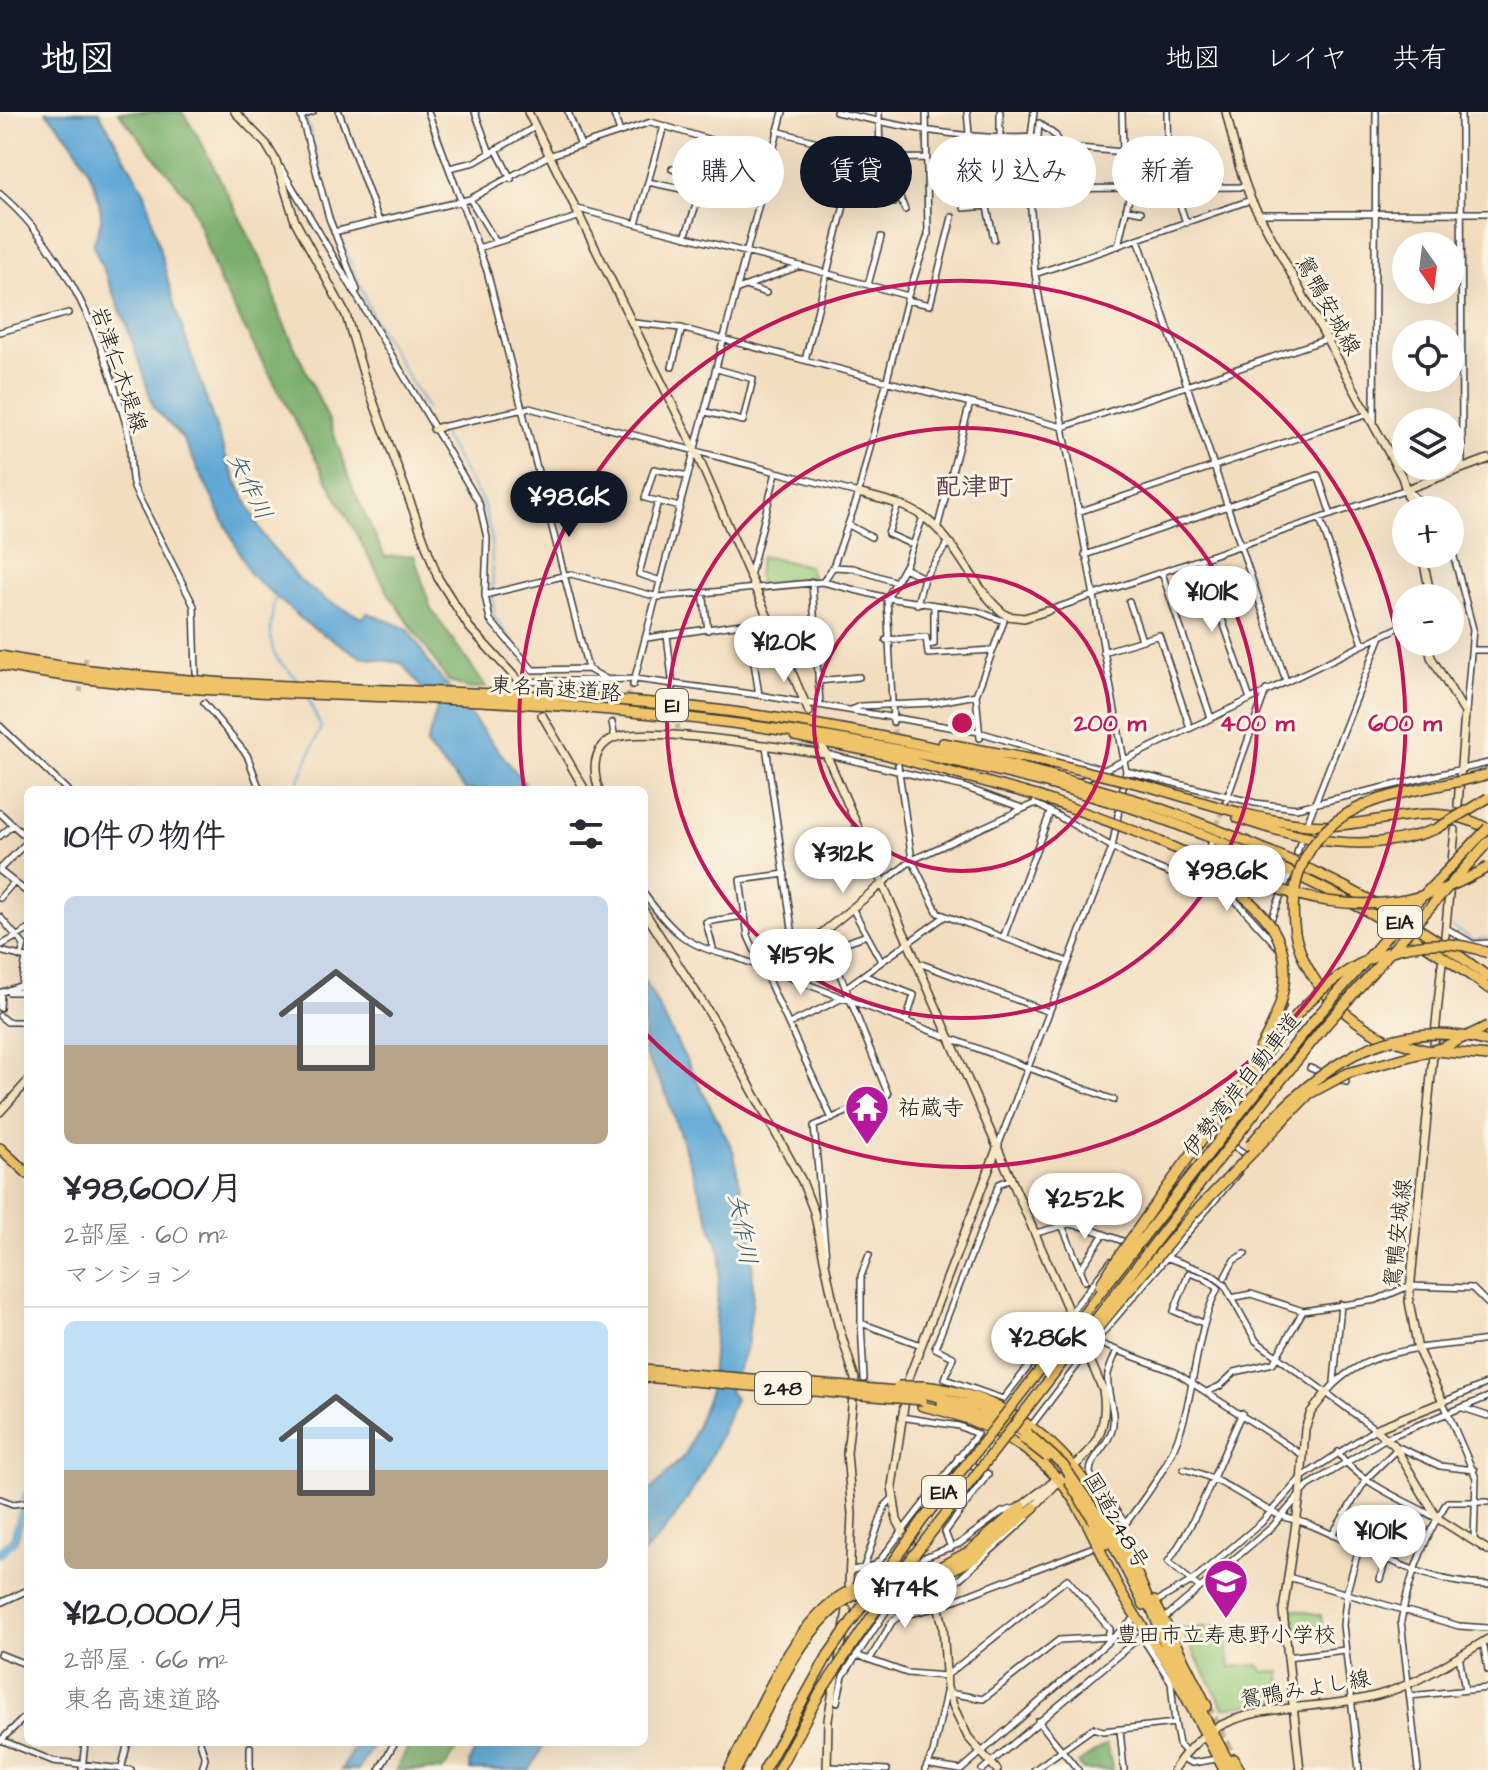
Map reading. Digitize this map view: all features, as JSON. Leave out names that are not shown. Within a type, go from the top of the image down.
[{"type":"highway","name":"東名高速道路","points":[[0,656],[15,663],[91,680],[660,704],[844,728],[1048,779],[1222,831],[1325,876],[1404,919],[1488,977]]},
{"type":"highway","name":"東名高速道路","points":[[0,665],[15,663]]},
{"type":"highway","name":"東名高速道路","points":[[500,698],[705,717],[843,737],[1048,779]]},
{"type":"highway","points":[[705,717],[884,754],[1090,814],[1255,884],[1302,898],[1350,904],[1398,901],[1444,889],[1488,867]]},
{"type":"highway","points":[[844,728],[1052,763],[1147,786],[1275,831],[1332,843],[1389,842],[1436,829],[1465,815],[1488,798]]},
{"type":"highway","points":[[1488,774],[1388,796],[1336,821],[1311,847],[1297,879],[1295,933],[1310,972],[1326,997],[1356,1022],[1383,1038],[1425,1050],[1488,1056]]},
{"type":"highway","points":[[1159,790],[1286,823],[1338,826],[1440,813],[1469,819],[1488,828]]},
{"type":"highway","name":"東名高速道路","points":[[1137,805],[1321,885],[1436,952],[1488,988]]},
{"type":"highway","points":[[1068,1334],[1274,1026],[1285,987],[1281,948],[1268,920],[1234,887],[1090,814]]},
{"type":"highway","name":"伊勢湾岸自動車道","points":[[763,1770],[828,1655],[895,1557],[1315,1019],[1415,904],[1488,828]]},
{"type":"highway","name":"伊勢湾岸自動車道","points":[[781,1770],[820,1693],[907,1564],[1324,1027],[1488,842]]},
{"type":"highway","points":[[1196,1146],[1302,1009],[1349,969],[1375,956],[1415,946],[1467,946],[1488,953]]},
{"type":"highway","points":[[1194,1213],[1283,1118],[1321,1086],[1367,1066],[1453,1044],[1488,1026]]},
{"type":"highway","points":[[995,1449],[1284,1105],[1336,1063],[1380,1044],[1426,1036],[1461,1036],[1488,1042]]},
{"type":"highway","points":[[0,1148],[24,1170]]},
{"type":"highway","points":[[0,1157],[24,1179]]},
{"type":"highway","name":"国道248号","points":[[648,1370],[862,1384],[979,1407],[1027,1432],[1063,1465],[1097,1519],[1162,1636],[1224,1770]]},
{"type":"highway","name":"248","points":[[648,1377],[884,1398],[888,1402],[922,1396],[986,1427],[1043,1462],[1059,1480],[1078,1507],[1092,1538],[1151,1617],[1207,1706]]},
{"type":"highway","name":"248","points":[[1027,1432],[1075,1467],[1111,1518],[1130,1556],[1151,1617]]},
{"type":"highway","points":[[934,1574],[970,1551],[1022,1506]]},
{"type":"highway","points":[[736,1770],[806,1641],[825,1616],[867,1591],[934,1574],[975,1558],[1034,1507]]},
{"type":"highway","points":[[729,1770],[793,1649],[820,1611],[865,1584],[921,1577]]},
{"type":"highway","name":"国道248号","points":[[1151,1617],[1174,1681],[1233,1765]]},
{"type":"highway","name":"248","points":[[1233,1765],[1240,1770]]},
{"type":"street","points":[[235,112],[266,144],[358,294],[383,344],[438,428],[479,503],[487,538],[485,595],[490,620],[533,670],[588,669],[606,679]]},
{"type":"street","points":[[313,112],[301,114],[334,232],[358,294]]},
{"type":"street","points":[[339,112],[379,221]]},
{"type":"street","points":[[428,112],[478,248],[588,669]]},
{"type":"street","points":[[475,112],[493,151],[511,179]]},
{"type":"street","points":[[528,112],[696,452],[809,712]]},
{"type":"street","points":[[568,112],[581,146]]},
{"type":"street","points":[[613,112],[620,132]]},
{"type":"street","points":[[776,136],[783,112]]},
{"type":"street","points":[[837,112],[929,133],[958,136]]},
{"type":"street","points":[[879,112],[879,136]]},
{"type":"street","points":[[823,582],[833,567],[849,525],[908,298],[928,235],[930,212],[925,158],[929,133],[926,112]]},
{"type":"street","points":[[967,112],[968,136]]},
{"type":"street","points":[[998,136],[1000,112]]},
{"type":"street","points":[[1031,136],[1034,112]]},
{"type":"street","points":[[1122,112],[1123,136]]},
{"type":"street","points":[[1167,112],[1167,136]]},
{"type":"street","name":"鴛鴨安城線","points":[[1226,112],[1251,200],[1374,423],[1409,496]]},
{"type":"street","points":[[1374,423],[1376,112]]},
{"type":"street","points":[[1461,112],[1462,408]]},
{"type":"street","points":[[334,232],[470,199],[550,156],[651,122],[697,136]]},
{"type":"street","points":[[1038,136],[1039,123],[1056,136]]},
{"type":"street","points":[[636,224],[664,126]]},
{"type":"street","points":[[449,168],[475,162],[535,127]]},
{"type":"street","points":[[777,131],[800,138]]},
{"type":"street","points":[[912,158],[925,158]]},
{"type":"street","points":[[276,161],[295,221],[346,315],[364,376],[438,578],[469,627],[521,684],[606,679],[759,695],[980,735],[1104,770]]},
{"type":"street","points":[[648,182],[672,187]]},
{"type":"street","points":[[1224,188],[1245,187]]},
{"type":"street","name":"岩津仁木堤線","points":[[0,194],[56,254],[87,318],[127,428],[129,472],[134,488],[194,606],[196,673]]},
{"type":"street","points":[[470,199],[496,242]]},
{"type":"street","points":[[1035,274],[1251,200]]},
{"type":"street","points":[[685,237],[695,208]]},
{"type":"street","points":[[634,682],[757,208]]},
{"type":"street","points":[[805,360],[844,208]]},
{"type":"street","points":[[986,208],[994,239]]},
{"type":"street","points":[[992,1766],[961,1723],[948,1690],[935,1591],[902,1529],[892,1499],[900,1417],[908,1380],[921,1345],[1112,848],[1126,771],[1035,274],[1030,208]]},
{"type":"street","points":[[1181,208],[1186,223]]},
{"type":"street","points":[[1118,246],[1126,209],[1141,212]]},
{"type":"street","points":[[478,248],[580,213],[636,224],[800,266],[930,305],[952,217]]},
{"type":"street","points":[[1259,214],[1488,213]]},
{"type":"street","points":[[868,285],[881,237]]},
{"type":"street","points":[[1138,239],[1286,681]]},
{"type":"street","points":[[737,290],[800,266]]},
{"type":"street","points":[[746,286],[766,293]]},
{"type":"street","points":[[0,332],[68,313]]},
{"type":"street","points":[[633,323],[682,328],[1063,427],[1327,339]]},
{"type":"street","points":[[672,367],[682,328]]},
{"type":"street","points":[[706,412],[743,421],[753,379],[717,369]]},
{"type":"street","points":[[937,529],[970,403]]},
{"type":"street","points":[[438,428],[521,408],[898,505],[923,517],[937,529],[1006,618]]},
{"type":"street","points":[[1078,512],[1369,414]]},
{"type":"street","points":[[1464,468],[1488,459]]},
{"type":"street","points":[[680,507],[645,498],[654,469],[688,476]]},
{"type":"street","points":[[750,578],[776,472]]},
{"type":"street","points":[[1085,555],[1318,475],[1331,515]]},
{"type":"street","points":[[485,595],[563,575],[658,597],[823,582],[917,604],[1024,618],[1432,480]]},
{"type":"street","points":[[1407,489],[1414,496]]},
{"type":"street","points":[[658,501],[639,574],[661,581]]},
{"type":"street","points":[[898,505],[888,534],[913,545]]},
{"type":"street","points":[[893,720],[886,640],[887,598],[904,568],[923,517]]},
{"type":"street","points":[[1320,519],[1363,644]]},
{"type":"street","points":[[849,525],[871,537]]},
{"type":"street","points":[[917,604],[924,578],[948,543]]},
{"type":"street","points":[[1201,559],[1250,699]]},
{"type":"street","points":[[833,567],[853,568],[896,582]]},
{"type":"street","points":[[904,568],[924,578]]},
{"type":"street","points":[[1458,568],[1470,611],[1472,650],[1458,805]]},
{"type":"street","points":[[1162,573],[1211,718]]},
{"type":"street","points":[[812,582],[820,705]]},
{"type":"street","points":[[703,592],[708,630]]},
{"type":"street","points":[[1129,601],[1142,640]]},
{"type":"street","points":[[927,645],[934,644],[934,607]]},
{"type":"street","points":[[980,735],[976,695],[1006,618]]},
{"type":"street","points":[[647,638],[768,620]]},
{"type":"street","points":[[748,623],[759,695]]},
{"type":"street","points":[[763,968],[823,932],[912,860],[1392,630]]},
{"type":"street","points":[[667,635],[674,686]]},
{"type":"street","points":[[1103,652],[1159,635],[1190,728]]},
{"type":"street","points":[[1308,821],[1381,635]]},
{"type":"street","points":[[886,640],[926,637],[928,654],[993,650]]},
{"type":"street","points":[[1472,650],[1488,650]]},
{"type":"street","points":[[1431,656],[1465,713]]},
{"type":"street","points":[[818,681],[859,677]]},
{"type":"street","points":[[1227,798],[1266,690]]},
{"type":"street","points":[[851,710],[891,704],[933,703],[976,695]]},
{"type":"street","points":[[206,706],[247,755],[259,786]]},
{"type":"street","points":[[542,715],[583,786]]},
{"type":"street","points":[[612,723],[615,738]]},
{"type":"street","points":[[0,726],[63,786]]},
{"type":"street","points":[[598,786],[595,761],[604,746],[615,738],[679,734],[766,746],[825,750],[986,792],[1023,808]]},
{"type":"street","points":[[766,746],[795,950]]},
{"type":"street","points":[[825,750],[1087,1351],[1103,1390],[1106,1413],[1101,1434],[1075,1467],[1034,1507],[1021,1526],[965,1575],[935,1591],[896,1602],[889,1607],[843,1676],[837,1702]]},
{"type":"street","points":[[1126,771],[1227,798],[1276,807],[1314,806],[1488,763]]},
{"type":"street","points":[[898,767],[912,860],[933,907],[944,917],[1068,962]]},
{"type":"street","points":[[1012,1178],[999,1184],[935,1348],[953,1357],[945,1379],[1003,1399],[1070,1315],[1262,1051],[1281,1014],[1287,974],[1283,956],[1235,900],[1112,848],[1050,813],[1036,800]]},
{"type":"street","points":[[0,813],[24,836]]},
{"type":"street","points":[[1003,938],[1050,813]]},
{"type":"street","points":[[0,836],[13,825]]},
{"type":"street","points":[[1455,830],[1446,932],[1473,944],[1488,943]]},
{"type":"street","points":[[1297,853],[1300,843]]},
{"type":"street","points":[[24,844],[0,870],[24,890]]},
{"type":"street","points":[[1196,883],[1211,844]]},
{"type":"street","points":[[785,874],[740,880],[743,916],[763,968],[832,1119]]},
{"type":"street","points":[[1266,933],[1289,875]]},
{"type":"street","points":[[0,898],[13,883]]},
{"type":"street","points":[[648,899],[685,941],[1114,1100]]},
{"type":"street","points":[[852,908],[881,961]]},
{"type":"street","points":[[713,948],[706,922],[743,916]]},
{"type":"street","points":[[0,917],[24,945]]},
{"type":"street","points":[[648,917],[715,1022],[802,1181],[826,1258]]},
{"type":"street","points":[[845,988],[944,917]]},
{"type":"street","points":[[823,932],[847,999],[888,1094],[814,1126],[813,1131],[826,1258],[838,1324],[855,1379],[847,1453],[852,1514],[849,1584]]},
{"type":"street","points":[[0,948],[24,933]]},
{"type":"street","points":[[830,948],[867,935]]},
{"type":"street","points":[[0,948],[24,958]]},
{"type":"street","points":[[919,963],[1049,1012]]},
{"type":"street","name":"鴛鴨安城線","points":[[1442,963],[1409,1286],[1418,1350],[1444,1403]]},
{"type":"street","points":[[21,987],[24,965]]},
{"type":"street","points":[[862,975],[914,995],[906,1022]]},
{"type":"street","points":[[1,992],[24,985]]},
{"type":"street","points":[[1,992],[24,992]]},
{"type":"street","points":[[0,1008],[1,992]]},
{"type":"street","points":[[789,1024],[847,999]]},
{"type":"street","points":[[0,1016],[7,1022],[24,1022]]},
{"type":"street","points":[[1262,1051],[1275,1055]]},
{"type":"street","points":[[1310,1068],[1346,1082]]},
{"type":"street","points":[[0,1112],[24,1085]]},
{"type":"street","points":[[1027,1432],[1087,1351],[1251,1159],[1238,1147],[1200,1135]]},
{"type":"street","points":[[1036,1233],[1062,1225],[1104,1234],[1211,1274],[1231,1298],[1256,1341],[1327,1392],[1395,1448],[1437,1518]]},
{"type":"street","points":[[1062,1225],[1085,1281]]},
{"type":"street","points":[[1081,1268],[1104,1234]]},
{"type":"street","points":[[1225,1277],[1234,1260],[1245,1254]]},
{"type":"street","points":[[862,1384],[861,1276],[869,1255]]},
{"type":"street","points":[[1117,1350],[1107,1377],[1113,1402],[1113,1426],[1101,1453],[1089,1466],[1090,1474],[1124,1525],[1159,1477],[1182,1429],[1203,1323],[1218,1288],[1204,1278],[1189,1273],[1174,1311],[1203,1323]]},
{"type":"street","points":[[1231,1298],[1251,1294],[1303,1311],[1376,1300],[1409,1286],[1472,1288],[1488,1304]]},
{"type":"street","points":[[1334,1383],[1341,1304]]},
{"type":"street","points":[[1208,1391],[1220,1386],[1235,1372],[1273,1363],[1303,1311]]},
{"type":"street","points":[[861,1323],[921,1345]]},
{"type":"street","points":[[1300,1770],[1283,1611],[1300,1496],[1301,1454],[1311,1412],[1334,1383],[1378,1356],[1488,1340]]},
{"type":"street","points":[[1095,1342],[1208,1391],[1301,1454]]},
{"type":"street","points":[[1151,1617],[1272,1513],[1300,1480],[1338,1452],[1488,1383]]},
{"type":"street","points":[[948,1690],[928,1767],[961,1770],[1100,1652],[1111,1638],[1200,1588],[1281,1516],[1308,1486],[1345,1464],[1381,1434],[1488,1397]]},
{"type":"street","points":[[1444,1403],[1474,1470],[1478,1502],[1474,1542]]},
{"type":"street","points":[[1463,1408],[1488,1416]]},
{"type":"street","points":[[1200,1588],[1168,1562],[1195,1523],[1212,1476],[1242,1413]]},
{"type":"street","points":[[849,1571],[881,1559],[977,1434],[975,1431],[900,1417]]},
{"type":"street","points":[[1395,1448],[1440,1466],[1474,1470]]},
{"type":"street","points":[[1332,1535],[1367,1478],[1395,1448]]},
{"type":"street","points":[[1338,1452],[1345,1464],[1488,1550]]},
{"type":"street","points":[[951,1548],[945,1532],[988,1474],[958,1457]]},
{"type":"street","points":[[1184,1469],[1212,1476],[1272,1513],[1386,1559],[1441,1578],[1488,1585]]},
{"type":"street","points":[[919,1559],[951,1548],[1002,1512],[1022,1506],[1044,1487],[1059,1480]]},
{"type":"street","points":[[0,1499],[24,1504]]},
{"type":"street","points":[[864,1567],[885,1506],[892,1499]]},
{"type":"street","points":[[1418,1770],[1401,1621],[1403,1608],[1414,1569],[1447,1502],[1488,1502]]},
{"type":"street","points":[[870,1659],[892,1622],[1091,1548]]},
{"type":"street","points":[[1359,1548],[1347,1591],[1343,1625],[1359,1770]]},
{"type":"street","points":[[1380,1579],[1386,1559]]},
{"type":"street","points":[[1287,1576],[1459,1626],[1488,1628]]},
{"type":"street","points":[[856,1655],[907,1673],[946,1676],[1067,1579],[1110,1629],[1111,1638]]},
{"type":"street","points":[[0,1603],[24,1592]]},
{"type":"street","points":[[847,1610],[831,1695],[829,1770],[887,1770]]},
{"type":"street","points":[[982,1770],[992,1766],[1038,1721],[1141,1636],[1174,1681],[1175,1723],[1184,1755],[1192,1763],[1218,1758]]},
{"type":"street","points":[[948,1690],[983,1699],[1059,1640],[1111,1638]]},
{"type":"street","points":[[1485,1640],[1488,1670]]},
{"type":"street","name":"鴛鴨みよし線","points":[[1208,1731],[1248,1715],[1352,1701],[1409,1684],[1485,1640]]},
{"type":"street","points":[[1286,1657],[1345,1650]]},
{"type":"street","points":[[1100,1652],[1109,1661]]},
{"type":"street","points":[[0,1654],[24,1663]]},
{"type":"street","points":[[1459,1656],[1465,1690]]},
{"type":"street","points":[[1410,1696],[1488,1688]]},
{"type":"street","points":[[24,1718],[1,1741],[53,1761],[131,1770]]},
{"type":"street","points":[[1038,1721],[1078,1770]]},
{"type":"street","points":[[1034,1770],[1093,1728],[1120,1730],[1175,1723]]},
{"type":"street","points":[[1120,1730],[1124,1770]]},
{"type":"street","points":[[1174,1770],[1208,1731]]},
{"type":"street","points":[[83,1766],[85,1746]]},
{"type":"street","points":[[121,1770],[127,1746]]},
{"type":"street","points":[[201,1746],[205,1758],[202,1770]]},
{"type":"street","points":[[379,1770],[393,1746]]},
{"type":"street","points":[[250,1747],[250,1770]]},
{"type":"green space","points":[[118,112],[182,112],[198,136],[270,277],[278,311],[330,423],[353,489],[385,557],[414,555],[431,609],[486,687],[470,689],[449,682],[389,594],[220,283],[190,200]]},
{"type":"green space","points":[[761,556],[809,566],[812,578],[760,585],[757,575]]},
{"type":"green space","points":[[1290,1609],[1321,1615],[1323,1632],[1297,1635],[1295,1625],[1290,1624]]},
{"type":"green space","points":[[1224,1626],[1230,1667],[1259,1665],[1264,1672],[1281,1672],[1283,1699],[1224,1708],[1181,1629]]},
{"type":"green space","points":[[1106,1744],[1113,1770],[1083,1770],[1078,1763]]},
{"type":"green space","points":[[409,1746],[459,1746],[443,1770],[396,1770]]},
{"type":"water","points":[[46,112],[99,112],[145,193],[174,304],[229,466],[264,537],[299,580],[326,600],[362,618],[368,613],[408,629],[432,667],[527,786],[462,786],[426,746],[437,709],[402,663],[361,657],[307,624],[250,574],[183,439],[154,408],[126,323],[93,245],[101,219],[95,186],[65,134]]},
{"type":"water","name":"矢作川","points":[[648,987],[733,1150],[752,1241],[753,1297],[747,1346],[729,1391],[735,1399],[727,1420],[698,1481],[674,1519],[648,1549],[648,1493],[686,1454],[710,1391],[721,1255],[664,1088],[648,1061]]},
{"type":"water","points":[[355,1746],[372,1746],[358,1770],[341,1770]]},
{"type":"water","points":[[478,1746],[543,1746],[530,1770],[470,1770],[469,1762]]},
{"type":"waterway","points":[[306,118],[336,227],[374,320],[427,409]]},
{"type":"waterway","points":[[441,432],[483,503],[491,535],[494,616],[513,642]]},
{"type":"waterway","points":[[275,596],[272,646],[278,660],[299,683]]},
{"type":"waterway","points":[[297,786],[321,727],[308,699]]},
{"type":"waterway","points":[[1453,927],[1473,940],[1488,938]]},
{"type":"waterway","points":[[0,1553],[14,1539],[24,1506]]},
{"type":"tunnel","points":[[80,692],[86,658]]},
{"type":"tunnel","points":[[612,723],[633,685]]},
{"type":"tunnel","points":[[673,688],[676,707]]},
{"type":"tunnel","points":[[677,717],[678,732]]},
{"type":"tunnel","points":[[893,722],[895,740]]},
{"type":"tunnel","points":[[1215,831],[1224,806]]},
{"type":"tunnel","points":[[1207,1706],[1234,1759]]},
{"type":"place","name":"祐蔵寺","points":[[867,1146]]},
{"type":"place","name":"豊田市立寿恵野小学校","points":[[1226,1620]]},
{"type":"district","name":"配津町","points":[[974,486]]}]
